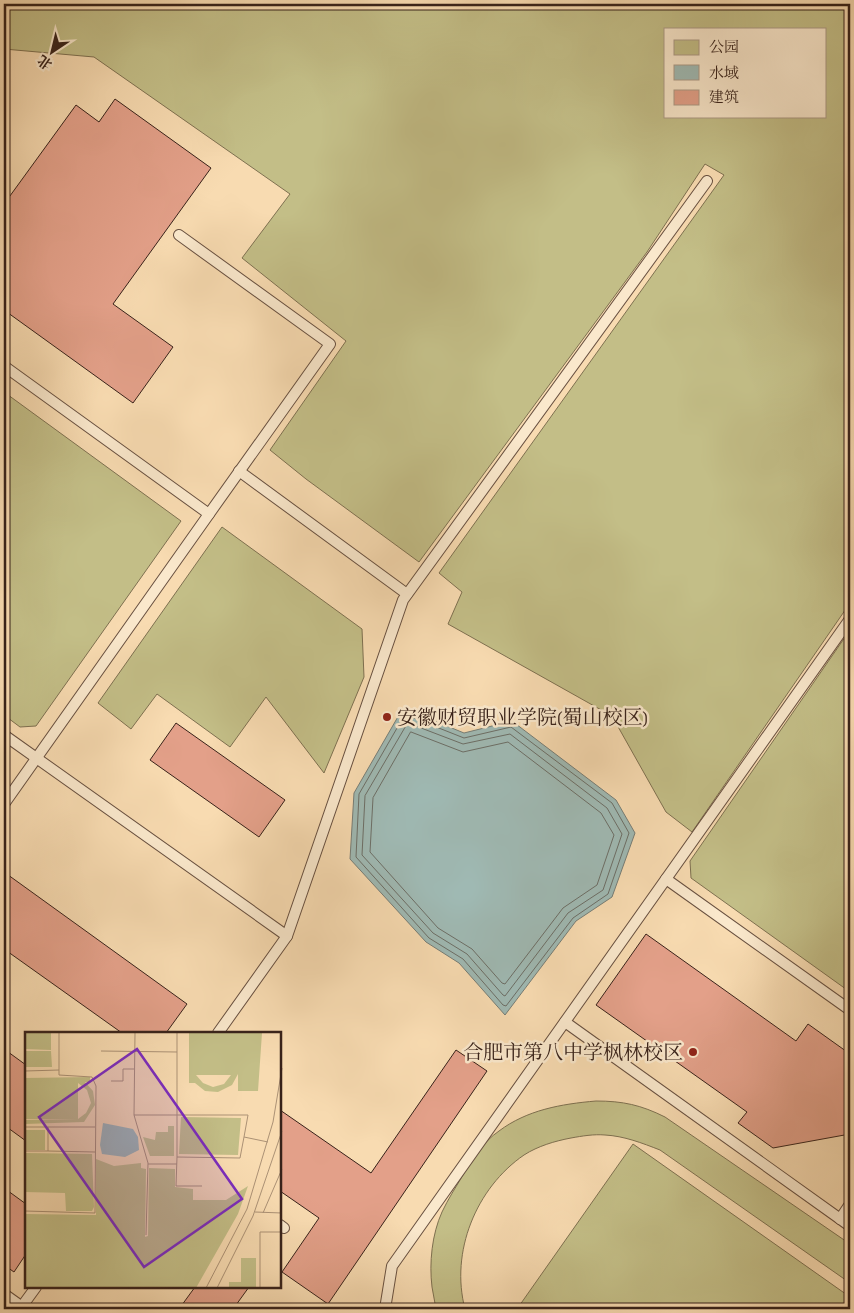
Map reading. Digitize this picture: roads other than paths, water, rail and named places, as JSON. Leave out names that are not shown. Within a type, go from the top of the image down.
[{"type":"lane","points":[[219,1032],[286,936],[403,600],[707,181]]},
{"type":"lane","points":[[4,804],[330,344],[180,234]]},
{"type":"lane","points":[[4,366],[209,514]]},
{"type":"lane","points":[[239,471],[407,594]]},
{"type":"lane","points":[[385,1309],[392,1266],[850,618]]},
{"type":"lane","points":[[4,735],[286,936]]},
{"type":"lane","points":[[666,879],[850,1010]]},
{"type":"lane","points":[[564,1022],[850,1226]]},
{"type":"lane","points":[[840,1219],[850,1204]]},
{"type":"lane","points":[[4,1294],[23,1308],[35,1288]]},
{"type":"water","points":[[403,708],[464,733],[512,721],[616,800],[635,833],[612,897],[576,921],[505,1015],[459,963],[426,942],[350,859],[354,793]]},
{"type":"place","name":"安徽财贸职业学院(蜀山校区)","points":[[387,717]]},
{"type":"place","name":"合肥市第八中学枫林校区","points":[[693,1052]]}]
